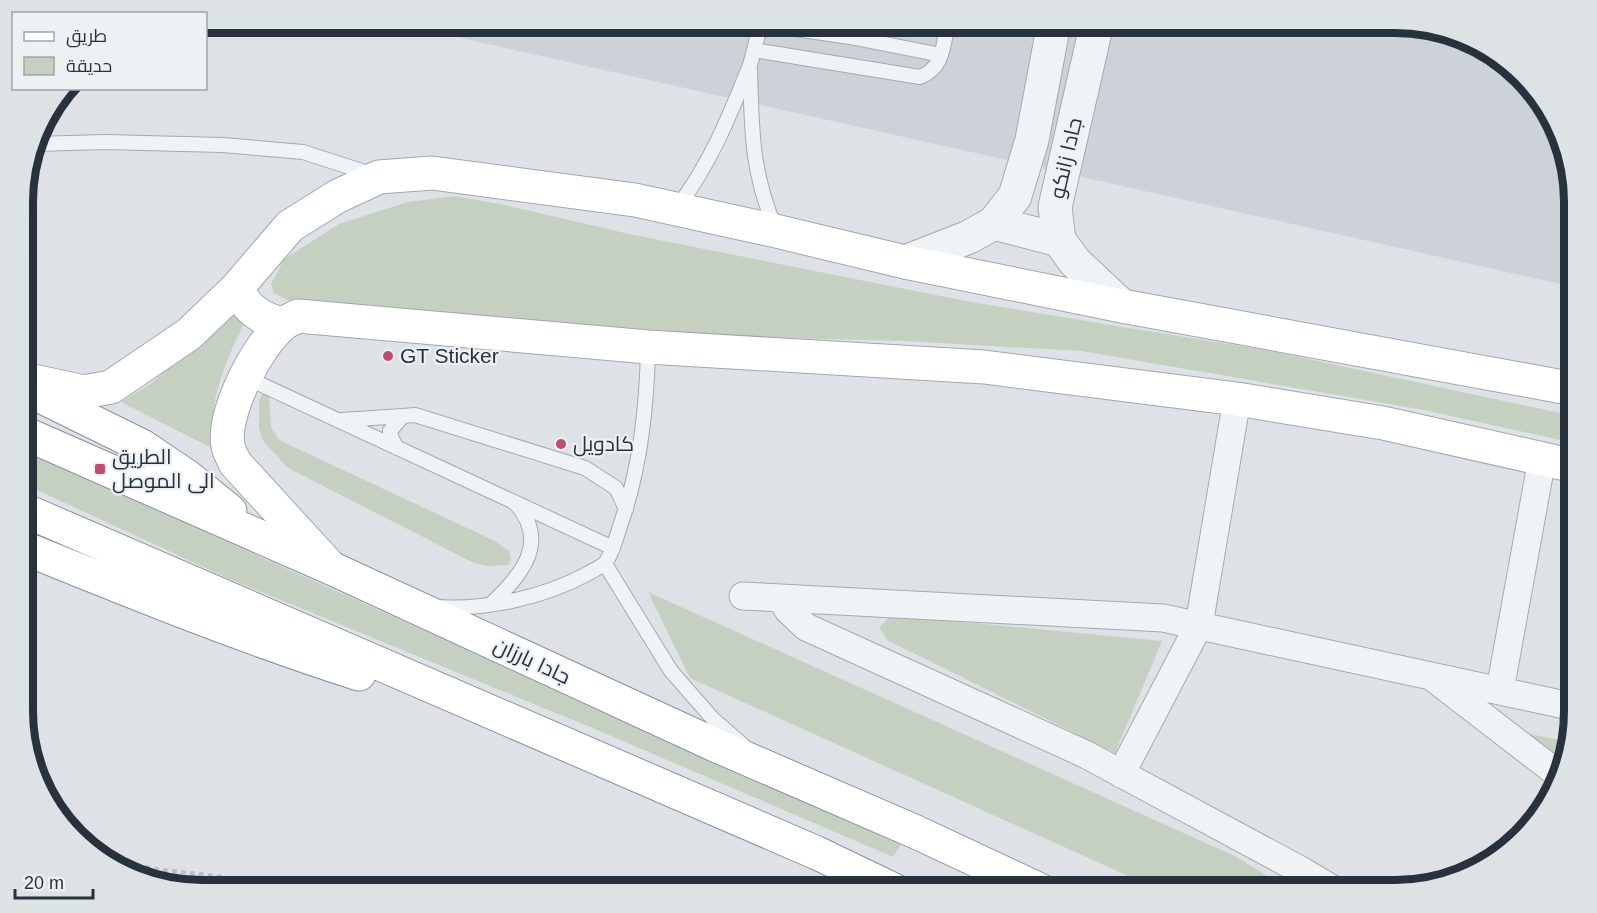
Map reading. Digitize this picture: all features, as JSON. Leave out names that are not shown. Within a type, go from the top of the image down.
[{"type":"main road","points":[[33,381],[84,392],[111,387],[189,334],[236,289],[291,226],[338,196],[379,177],[432,173],[634,200],[905,262],[1122,306],[1564,387]]},
{"type":"main road","points":[[236,289],[243,302],[255,313],[283,324]]},
{"type":"main road","points":[[331,568],[236,463],[228,446],[228,423],[244,377],[271,337],[283,324],[298,316],[648,347],[984,367],[1237,399],[1383,423],[1564,464]]},
{"type":"main road","points":[[33,392],[142,446],[188,477],[261,537]]},
{"type":"main road","name":"جادا بارزان","points":[[33,437],[331,568],[715,745],[916,832],[1019,880]]},
{"type":"main road","points":[[33,514],[476,704],[817,853],[873,880]]},
{"type":"main road","points":[[33,552],[139,595],[296,654],[403,688],[476,704]]},
{"type":"street","name":"جادا زانکو","points":[[905,262],[969,237],[994,223],[1015,196],[1032,140],[1052,33]]},
{"type":"street","name":"جادا زانکو","points":[[1059,240],[1055,207],[1094,33]]},
{"type":"street","points":[[994,223],[1059,240],[1075,262],[1122,306]]},
{"type":"street","points":[[1121,774],[1199,626],[1237,399]]},
{"type":"street","points":[[1500,690],[1542,459]]},
{"type":"street","points":[[743,596],[1163,618],[1564,705]]},
{"type":"street","points":[[782,598],[788,610],[806,627],[1085,754],[1318,880]]},
{"type":"street","points":[[1429,675],[1553,770]]},
{"type":"lane","points":[[676,210],[712,155],[750,65],[758,33]]},
{"type":"lane","points":[[824,33],[941,55]]},
{"type":"lane","points":[[754,50],[920,77],[930,74],[938,65],[946,33]]},
{"type":"lane","points":[[750,65],[753,154],[766,206],[776,231]]},
{"type":"lane","points":[[44,144],[105,142],[222,145],[303,152],[379,177]]},
{"type":"lane","points":[[412,605],[441,607],[490,604],[526,597],[553,589],[605,564],[626,509],[636,470],[643,429],[648,347]]},
{"type":"lane","points":[[244,377],[613,548]]},
{"type":"lane","points":[[339,421],[415,414],[585,468],[616,488],[626,509]]},
{"type":"lane","points":[[397,448],[390,431],[403,416]]},
{"type":"lane","points":[[490,604],[516,579],[529,553],[532,530],[526,515],[515,502]]},
{"type":"lane","points":[[605,564],[671,672],[691,696],[736,740],[787,776]]},
{"type":"path","points":[[128,862],[233,880]]},
{"type":"shaded area","points":[[439,33],[1417,34],[1459,46],[1498,68],[1522,91],[1547,127],[1561,169],[1564,191],[1564,285]]},
{"type":"green space","points":[[1388,33],[1417,34],[1459,46]]},
{"type":"green space","points":[[454,196],[505,205],[629,234],[976,303],[1271,351],[1564,414],[1564,441],[1424,410],[1081,351],[905,341],[741,337],[403,310],[294,304],[274,293],[271,284],[284,259],[339,224],[408,202]]},
{"type":"green space","points":[[231,298],[250,312],[227,361],[215,401],[215,422],[222,453],[121,402],[152,383],[181,356]]},
{"type":"green space","points":[[263,393],[269,395],[271,427],[279,440],[495,541],[509,551],[511,560],[508,565],[487,566],[474,563],[288,468],[264,442],[259,429],[259,400]]},
{"type":"green space","points":[[33,454],[901,844],[893,857],[602,732],[225,577],[33,488]]},
{"type":"green space","points":[[648,592],[1237,857],[1273,880],[1137,880],[690,678]]},
{"type":"green space","points":[[892,615],[1162,641],[1115,753],[887,640],[879,627]]},
{"type":"green space","points":[[1526,733],[1561,741],[1554,765]]},
{"type":"place","name":"GT Sticker","points":[[388,356]]},
{"type":"place","name":"كادويل","points":[[561,444]]},
{"type":"place","name":"الطريق الى الموصل","points":[[100,469]]}]
